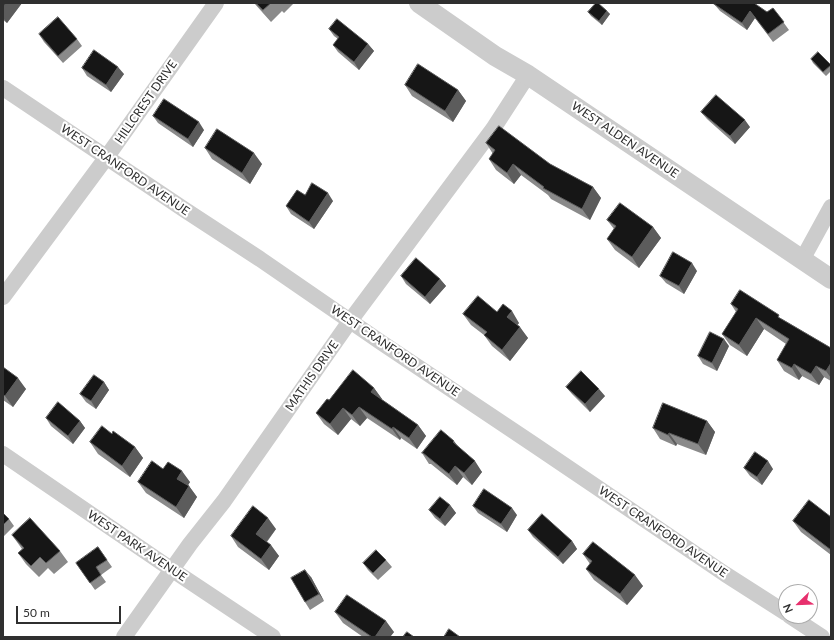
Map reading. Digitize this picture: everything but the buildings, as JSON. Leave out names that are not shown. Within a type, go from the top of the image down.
[{"type":"street","name":"HILLCREST DRIVE","points":[[3,297],[106,158],[216,3]]},
{"type":"street","name":"WEST ALDEN AVENUE","points":[[419,3],[495,56],[528,75],[831,279]]},
{"type":"street","name":"MATHIS DRIVE","points":[[124,637],[171,570],[224,502],[350,321],[493,129],[528,75]]},
{"type":"street","name":"WEST CRANFORD AVENUE","points":[[3,88],[106,158],[260,259],[725,574],[778,608]]},
{"type":"street","points":[[802,260],[831,207]]},
{"type":"street","name":"WEST PARK AVENUE","points":[[3,454],[171,570],[273,637]]},
{"type":"street","points":[[802,624],[822,637]]}]
